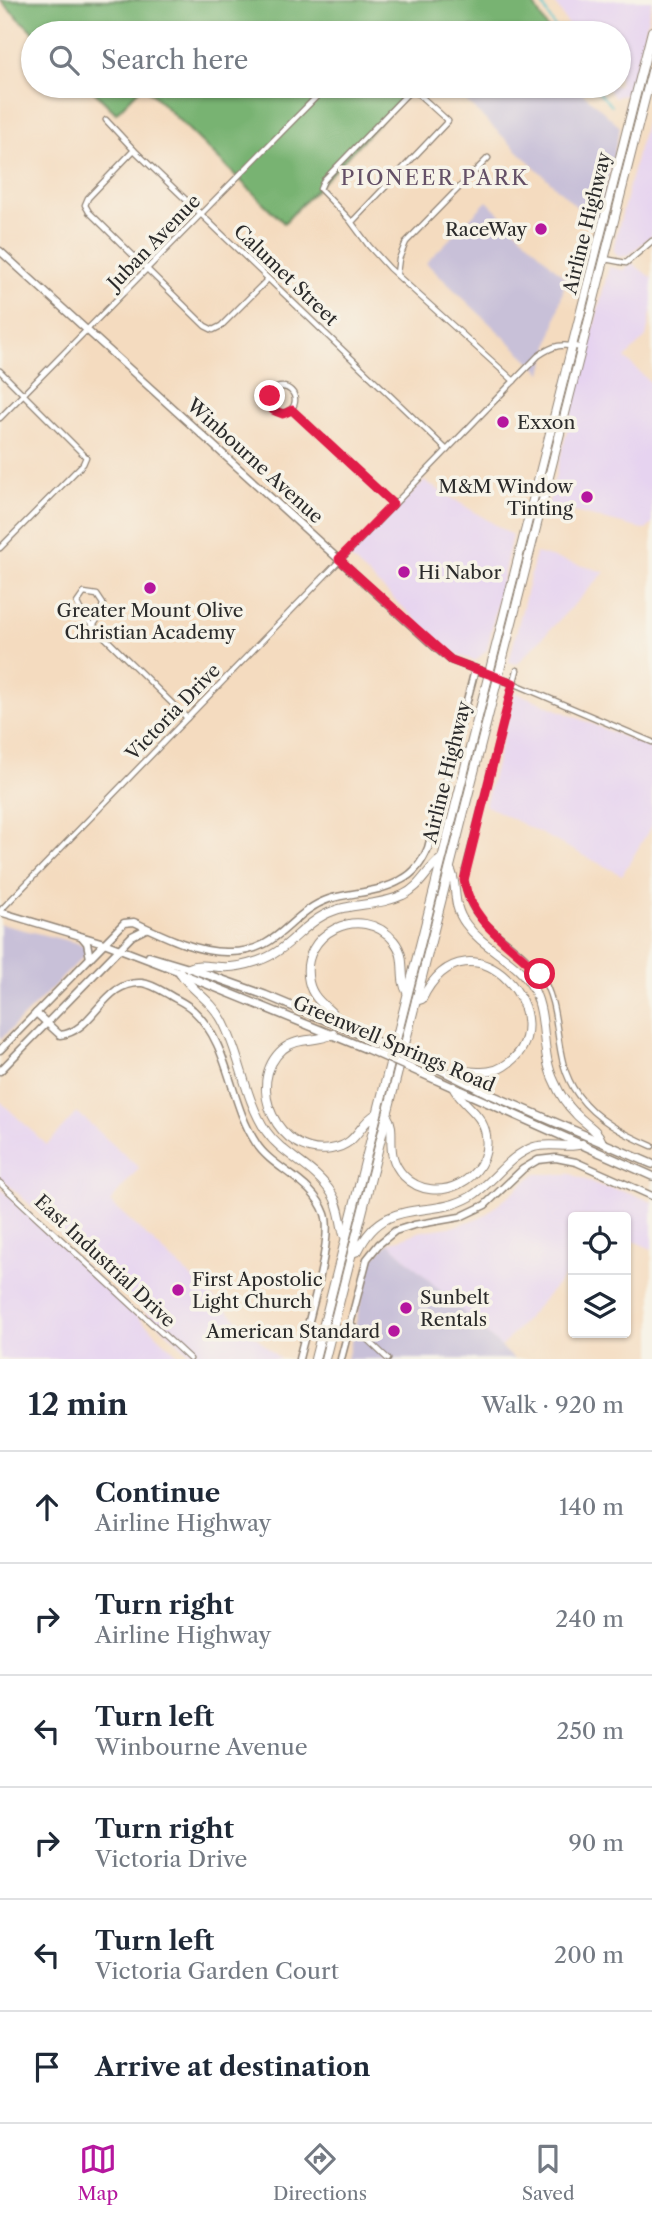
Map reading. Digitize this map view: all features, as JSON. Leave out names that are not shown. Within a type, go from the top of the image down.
[{"type":"highway","name":"Airline Highway","points":[[315,1359],[652,31]]},
{"type":"highway","name":"Airline Highway","points":[[325,1359],[652,71]]},
{"type":"highway","points":[[621,152],[631,154]]},
{"type":"highway","points":[[595,254],[604,259]]},
{"type":"highway","points":[[529,517],[538,520]]},
{"type":"highway","points":[[189,968],[196,965],[235,967],[261,960],[287,946],[328,914],[406,894],[419,884],[441,859]]},
{"type":"highway","points":[[450,869],[454,875],[455,901],[464,921],[477,936],[518,969],[531,985],[540,1009],[546,1057],[555,1085],[582,1121],[599,1133],[601,1140]]},
{"type":"highway","points":[[345,1028],[341,1020],[317,999],[310,988],[308,975],[309,961],[315,946],[325,934],[335,928],[350,923],[365,924],[390,937],[402,957],[404,986],[407,992]]},
{"type":"highway","points":[[416,1001],[422,999],[439,974],[451,966],[468,962],[486,965],[502,973],[521,996],[526,1029],[524,1042],[515,1057],[502,1068],[489,1072],[473,1074],[460,1071],[452,1074]]},
{"type":"highway","points":[[180,972],[184,980],[210,1002],[223,1022],[266,1131],[320,1178],[332,1194],[345,1237]]},
{"type":"highway","points":[[333,1034],[325,1039],[308,1038],[294,1042],[273,1060],[266,1084],[267,1101],[273,1117],[292,1138],[304,1145],[326,1149],[352,1140],[376,1114]]},
{"type":"highway","points":[[387,1116],[391,1122],[390,1144],[393,1158],[404,1176],[426,1188],[442,1190],[456,1186],[477,1171],[485,1154],[486,1140],[479,1117],[457,1095],[453,1087]]},
{"type":"highway","points":[[352,1253],[358,1251],[371,1231],[390,1217],[470,1197],[528,1149],[546,1144],[582,1144]]},
{"type":"main road","name":"Greenwell Springs Road","points":[[189,968],[345,1028],[652,1164]]},
{"type":"main road","name":"Greenwell Springs Road","points":[[180,972],[368,1049],[652,1176]]},
{"type":"street","name":"Juban Avenue","points":[[0,418],[315,98]]},
{"type":"street","points":[[403,98],[324,180],[320,189],[397,274],[514,381]]},
{"type":"street","points":[[352,222],[447,121],[422,98]]},
{"type":"street","name":"Calumet Street","points":[[106,120],[447,450]]},
{"type":"street","points":[[135,150],[88,198],[85,205],[147,270],[205,326],[213,330],[221,326],[268,279]]},
{"type":"street","points":[[397,274],[398,259],[407,242],[488,158]]},
{"type":"street","points":[[604,259],[626,263],[652,241]]},
{"type":"street","name":"Winbourne Avenue","points":[[0,251],[436,648],[451,660],[513,683]]},
{"type":"street","name":"Victoria Drive","points":[[0,912],[514,381],[549,348],[559,345],[582,348]]},
{"type":"street","points":[[0,371],[86,457],[83,464],[0,548]]},
{"type":"street","points":[[282,387],[292,391],[296,400],[292,410],[283,414],[273,410],[269,401],[273,391],[282,387]]},
{"type":"street","points":[[292,410],[393,504]]},
{"type":"street","points":[[93,626],[103,604],[97,595],[84,593],[79,598],[78,608],[93,626],[187,718]]},
{"type":"street","points":[[0,1050],[124,923],[134,922],[200,948],[225,953],[245,951],[277,938],[310,909],[327,900],[385,887],[413,872],[422,862],[428,848],[475,670]]},
{"type":"street","points":[[517,670],[465,872],[467,898],[483,923],[540,974],[553,999],[557,1044],[565,1073],[577,1094],[606,1122],[652,1146]]},
{"type":"street","points":[[513,683],[652,742]]},
{"type":"street","name":"Greenwell Springs Road","points":[[0,912],[189,968]]},
{"type":"street","points":[[0,1071],[120,948],[140,930],[147,929]]},
{"type":"street","points":[[82,937],[87,943],[90,958]]},
{"type":"street","name":"Greenwell Springs Road","points":[[120,948],[180,972]]},
{"type":"street","points":[[36,1013],[60,1035],[70,1034],[113,992],[127,985],[143,983],[191,1007],[206,1024],[217,1044],[243,1120],[257,1146],[310,1190],[325,1214],[328,1237],[299,1359]]},
{"type":"street","points":[[341,1359],[367,1259],[394,1231],[460,1217],[485,1205],[523,1169],[538,1160],[556,1158],[576,1162],[652,1196]]},
{"type":"street","name":"East Industrial Drive","points":[[0,1183],[190,1359]]},
{"type":"street","points":[[350,1323],[388,1359]]},
{"type":"shaded area","points":[[553,0],[652,0],[631,94],[631,21],[566,21]]},
{"type":"shaded area","points":[[652,96],[652,235],[629,255],[619,257],[614,251],[614,245]]},
{"type":"shaded area","points":[[463,98],[588,98],[620,127],[598,222],[584,214]]},
{"type":"shaded area","points":[[487,201],[566,279],[542,373],[426,263]]},
{"type":"shaded area","points":[[632,263],[652,278],[652,309],[646,337],[625,358],[652,384],[652,524],[646,530],[548,505],[609,267],[623,270]]},
{"type":"shaded area","points":[[424,481],[512,535],[487,650],[475,661],[460,656],[440,642],[349,557]]},
{"type":"shaded area","points":[[536,553],[605,572],[517,664],[509,662]]},
{"type":"shaded area","points":[[515,692],[652,749],[652,825],[622,875],[485,805]]},
{"type":"shaded area","points":[[0,924],[93,947],[0,1040]]},
{"type":"shaded area","points":[[0,1101],[47,1145],[77,1112],[139,1168],[110,1202],[280,1359],[196,1359],[171,1336],[0,1177]]},
{"type":"shaded area","points":[[535,1174],[571,1174],[652,1202],[652,1249],[631,1240],[631,1212],[568,1212],[568,1273],[501,1347],[389,1243],[422,1231],[456,1226],[484,1216]]},
{"type":"shaded area","points":[[0,1188],[88,1270],[183,1359],[0,1359]]},
{"type":"shaded area","points":[[389,1243],[514,1359],[347,1359],[371,1260]]},
{"type":"green space","points":[[0,0],[531,0],[543,21],[22,21]]},
{"type":"green space","points":[[100,98],[131,98],[116,113]]},
{"type":"green space","points":[[156,98],[403,98],[284,223]]},
{"type":"waterway","points":[[540,0],[551,21]]},
{"type":"waterway","points":[[604,98],[612,106]]},
{"type":"place","name":"RaceWay","points":[[541,229]]},
{"type":"place","name":"Exxon","points":[[503,422]]},
{"type":"place","name":"M&M Window Tinting","points":[[587,497]]},
{"type":"place","name":"Hi Nabor","points":[[404,572]]},
{"type":"place","name":"Greater Mount Olive Christian Academy","points":[[150,588]]},
{"type":"place","name":"First Apostolic Light Church","points":[[178,1290]]},
{"type":"place","name":"Sunbelt Rentals","points":[[406,1308]]},
{"type":"place","name":"American Standard","points":[[394,1331]]},
{"type":"district","name":"PIONEER PARK","points":[[435,177]]},
{"type":"route","points":[[270,396],[273,410],[283,414],[292,410],[393,504],[339,559],[451,660],[513,683],[464,880],[467,898],[483,923],[540,974]]}]
